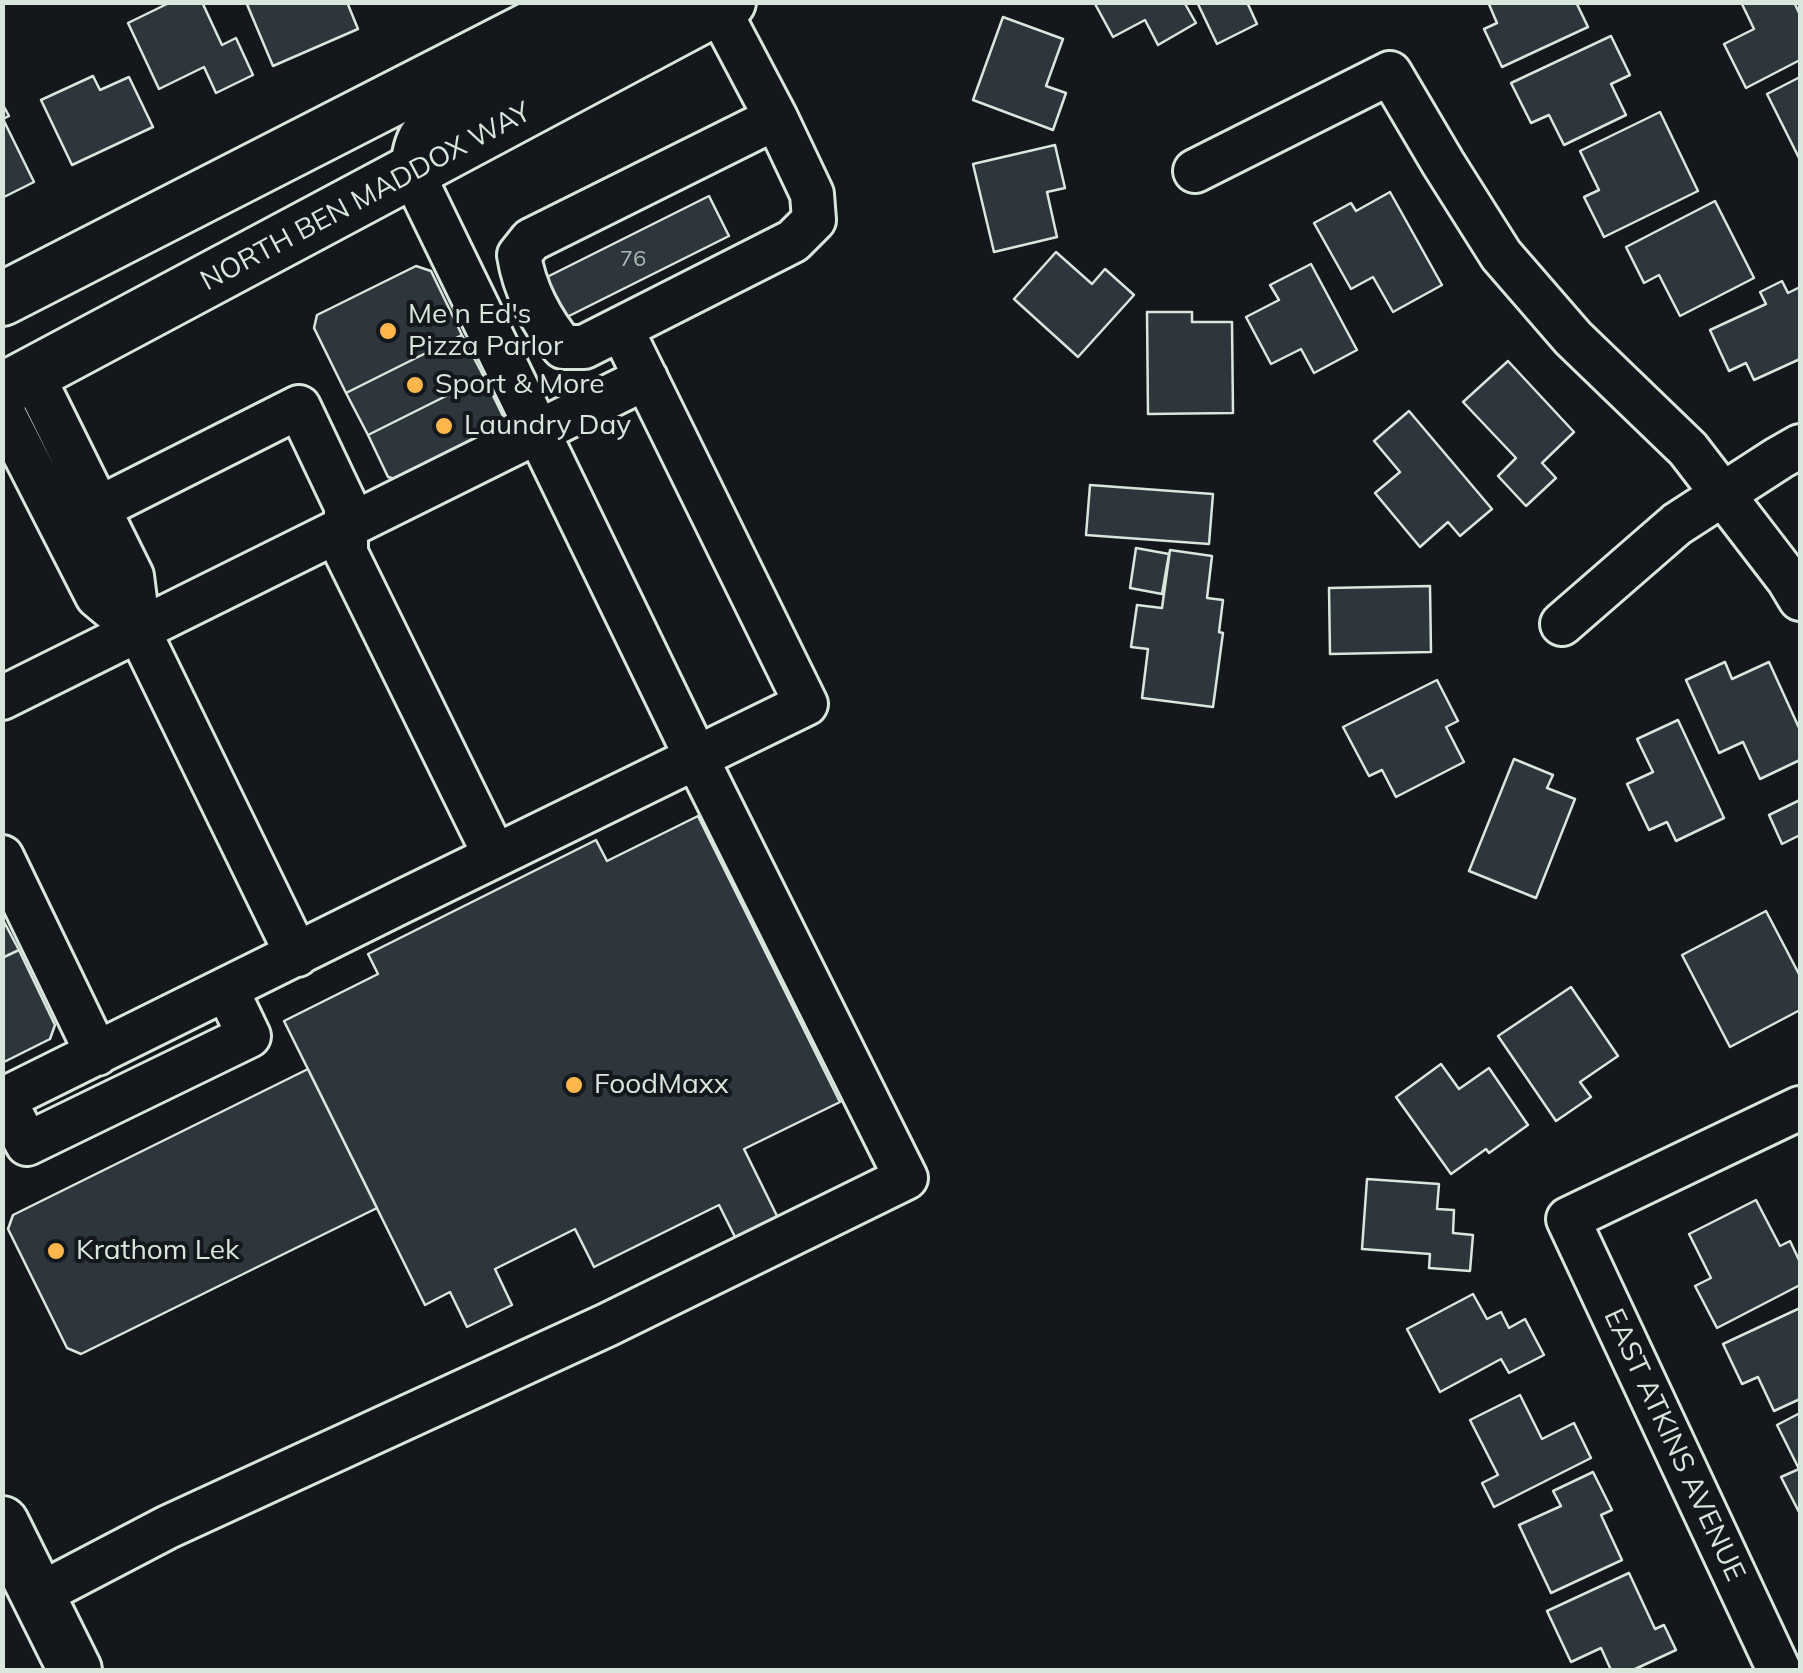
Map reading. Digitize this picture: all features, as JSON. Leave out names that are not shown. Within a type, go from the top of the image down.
[{"type":"main road","points":[[2,299],[582,2]]},
{"type":"main road","name":"NORTH BEN MADDOX WAY","points":[[12,391],[723,5]]},
{"type":"main road","points":[[2,1523],[75,1670]]},
{"type":"street","points":[[38,1595],[168,1527],[607,1325],[906,1178],[412,172],[414,152],[424,128],[446,110],[647,2]]},
{"type":"street","points":[[723,5],[812,194],[814,220],[794,241],[584,347],[562,347],[522,277],[519,255],[531,240],[776,118]]},
{"type":"street","points":[[1196,171],[1390,73],[1502,254],[1573,338],[1688,449],[1800,599]]},
{"type":"street","points":[[226,990],[249,1036],[26,1144],[4,1100],[494,856],[806,704],[621,328]]},
{"type":"street","points":[[2,698],[646,378]]},
{"type":"street","points":[[12,391],[99,508],[132,576],[138,632],[297,955]]},
{"type":"street","points":[[12,391],[96,596],[138,632]]},
{"type":"street","points":[[99,508],[299,408],[346,506],[346,553],[494,856]]},
{"type":"street","points":[[1562,624],[1677,524],[1800,446]]},
{"type":"street","points":[[2,857],[97,1054]]},
{"type":"street","name":"EAST ATKINS AVENUE","points":[[1779,1670],[1568,1219],[1800,1108]]},
{"type":"building","points":[[171,2],[202,2],[222,45],[236,38],[253,75],[216,93],[204,67],[159,89],[128,23]]},
{"type":"building","points":[[246,2],[347,2],[358,29],[273,66]]},
{"type":"building","points":[[1094,2],[1184,2],[1196,23],[1158,45],[1145,20],[1113,37]]},
{"type":"building","points":[[1197,2],[1247,2],[1257,24],[1217,44]]},
{"type":"building","points":[[1488,2],[1576,2],[1588,27],[1502,67],[1484,29],[1497,23]]},
{"type":"building","points":[[1741,2],[1794,2],[1800,15],[1800,60],[1746,88],[1724,44],[1754,29]]},
{"type":"building","points":[[1003,17],[1063,39],[1046,86],[1066,93],[1053,130],[973,100]]},
{"type":"building","points":[[1611,36],[1630,75],[1611,84],[1626,115],[1564,145],[1549,115],[1531,123],[1511,83]]},
{"type":"building","points":[[93,76],[100,90],[129,77],[153,127],[72,165],[41,100]]},
{"type":"building","points":[[1800,77],[1800,160],[1767,94]]},
{"type":"building","points":[[2,103],[9,116],[3,119],[34,182],[2,198]]},
{"type":"building","points":[[1660,112],[1698,191],[1604,237],[1584,197],[1599,190],[1580,151]]},
{"type":"building","points":[[1055,145],[1065,188],[1047,192],[1057,237],[994,252],[973,164]]},
{"type":"building","points":[[1390,192],[1442,285],[1393,312],[1373,277],[1351,289],[1314,223],[1351,203],[1356,211]]},
{"type":"building","points":[[709,196],[729,236],[557,322],[537,282]]},
{"type":"building","points":[[1715,201],[1754,278],[1680,316],[1659,275],[1644,283],[1626,247]]},
{"type":"building","points":[[1056,252],[1092,284],[1105,269],[1134,295],[1078,357],[1014,299]]},
{"type":"building","points":[[1311,264],[1357,350],[1314,373],[1301,349],[1271,364],[1246,317],[1279,300],[1270,285]]},
{"type":"building","name":"Me n Ed's Pizza Parlor","points":[[416,266],[431,271],[462,335],[346,393],[314,328],[317,315]]},
{"type":"building","points":[[1782,281],[1788,293],[1800,287],[1800,359],[1754,380],[1746,363],[1729,371],[1710,330],[1766,304],[1760,292]]},
{"type":"building","points":[[1147,312],[1192,312],[1192,322],[1232,322],[1233,413],[1148,414]]},
{"type":"building","name":"Sport & More","points":[[462,335],[484,377],[368,435],[346,393]]},
{"type":"building","points":[[1508,361],[1574,432],[1542,463],[1556,478],[1526,506],[1498,476],[1516,458],[1463,402]]},
{"type":"building","name":"Laundry Day","points":[[484,377],[504,418],[499,433],[403,481],[388,477],[368,435]]},
{"type":"building","points":[[1409,411],[1492,509],[1460,536],[1448,522],[1420,547],[1375,493],[1400,472],[1374,441]]},
{"type":"building","points":[[1090,485],[1213,494],[1209,544],[1086,535]]},
{"type":"building","points":[[1136,548],[1169,554],[1162,594],[1130,588]]},
{"type":"building","points":[[1170,550],[1212,556],[1207,598],[1223,600],[1219,632],[1223,633],[1213,707],[1142,698],[1148,649],[1131,647],[1137,605],[1162,608]]},
{"type":"building","points":[[1430,586],[1431,652],[1330,654],[1329,588]]},
{"type":"building","points":[[1725,662],[1732,679],[1769,662],[1800,730],[1800,760],[1760,779],[1743,742],[1719,753],[1686,680]]},
{"type":"building","points":[[1437,680],[1458,721],[1446,727],[1464,762],[1396,797],[1382,770],[1369,776],[1343,727]]},
{"type":"building","points":[[1678,720],[1724,818],[1676,841],[1667,822],[1649,830],[1627,784],[1653,772],[1637,739]]},
{"type":"building","points":[[1514,759],[1553,775],[1547,788],[1575,799],[1536,898],[1469,871]]},
{"type":"building","points":[[1800,800],[1800,835],[1782,844],[1769,815]]},
{"type":"building","name":"FoodMaxx","points":[[698,816],[840,1102],[744,1149],[780,1222],[738,1243],[719,1205],[594,1267],[575,1229],[495,1269],[512,1305],[467,1327],[450,1292],[425,1305],[284,1021],[378,974],[368,954],[596,840],[607,861]]},
{"type":"building","points":[[1766,911],[1800,976],[1800,1010],[1730,1047],[1682,955]]},
{"type":"building","points":[[2,918],[19,950],[2,958]]},
{"type":"building","points":[[19,950],[55,1025],[50,1039],[2,1063],[2,958]]},
{"type":"building","points":[[1571,987],[1618,1056],[1580,1082],[1591,1097],[1556,1121],[1498,1036]]},
{"type":"building","points":[[1441,1064],[1459,1089],[1489,1068],[1528,1125],[1451,1174],[1396,1097]]},
{"type":"building","points":[[308,1069],[377,1208],[81,1354],[67,1348],[8,1229],[13,1215]]},
{"type":"building","points":[[1367,1179],[1439,1184],[1437,1209],[1454,1210],[1453,1233],[1473,1235],[1470,1271],[1429,1268],[1430,1254],[1362,1249]]},
{"type":"building","points":[[1756,1200],[1780,1246],[1790,1241],[1800,1262],[1800,1285],[1717,1328],[1695,1286],[1711,1278],[1689,1234]]},
{"type":"building","points":[[1473,1294],[1487,1319],[1501,1312],[1509,1328],[1525,1319],[1544,1355],[1509,1373],[1501,1359],[1440,1392],[1407,1329]]},
{"type":"building","points":[[1800,1308],[1800,1399],[1774,1411],[1758,1377],[1742,1384],[1723,1344]]},
{"type":"building","points":[[1520,1395],[1542,1439],[1574,1423],[1591,1458],[1494,1507],[1482,1483],[1498,1475],[1470,1420]]},
{"type":"building","points":[[1800,1413],[1800,1514],[1781,1477],[1799,1469],[1777,1425]]},
{"type":"building","points":[[1593,1472],[1612,1510],[1601,1515],[1622,1560],[1551,1593],[1519,1525],[1561,1506],[1553,1491]]},
{"type":"building","points":[[1629,1573],[1655,1629],[1664,1625],[1676,1650],[1633,1670],[1611,1670],[1601,1648],[1571,1662],[1547,1611]]},
{"type":"place","name":"Me n Ed's Pizza Parlor","points":[[388,331]]},
{"type":"place","name":"Sport & More","points":[[415,385]]},
{"type":"place","name":"Laundry Day","points":[[444,426]]},
{"type":"place","name":"FoodMaxx","points":[[574,1085]]},
{"type":"place","name":"Krathom Lek","points":[[56,1251]]}]
